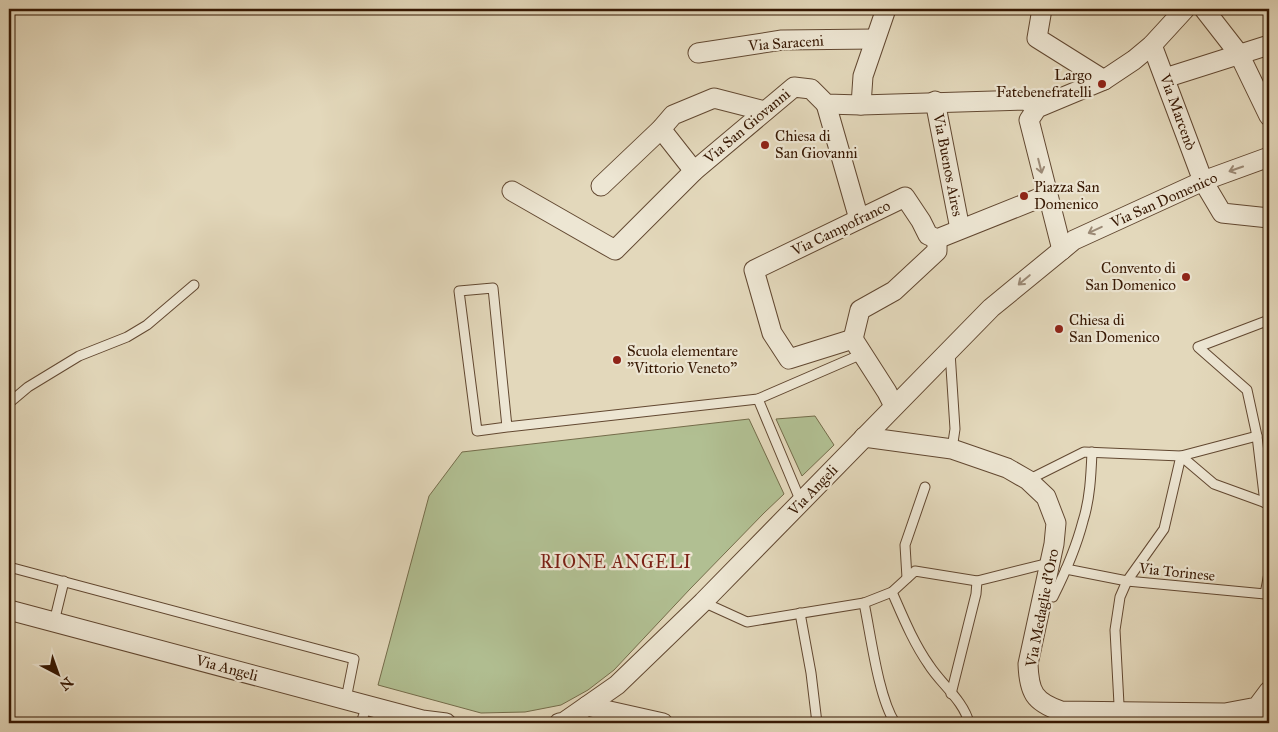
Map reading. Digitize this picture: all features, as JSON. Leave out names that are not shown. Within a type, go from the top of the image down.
[{"type":"street","points":[[861,105],[863,76],[886,9]]},
{"type":"street","points":[[1042,9],[1036,38],[1104,80]]},
{"type":"street","points":[[859,219],[826,104],[861,105],[935,101],[1032,104],[1104,80],[1134,60],[1185,9]]},
{"type":"street","points":[[1204,9],[1239,54],[1269,116]]},
{"type":"street","name":"Via Saraceni","points":[[698,53],[782,40],[875,39]]},
{"type":"street","name":"Via Marcenò","points":[[1152,44],[1203,181],[1222,213],[1269,218]]},
{"type":"street","points":[[1165,78],[1269,45]]},
{"type":"street","name":"Via San Giovanni","points":[[512,191],[615,250],[694,171],[794,87],[811,89],[826,104]]},
{"type":"street","points":[[601,186],[661,129],[673,115],[714,98],[765,111]]},
{"type":"street","name":"Via Buenos Aires","points":[[935,101],[960,229]]},
{"type":"street","points":[[1032,104],[1029,120],[1062,250]]},
{"type":"street","points":[[661,129],[694,171]]},
{"type":"street","name":"Via San Domenico","points":[[1062,250],[1074,240],[1203,181],[1269,158]]},
{"type":"street","points":[[894,406],[858,347],[860,310],[894,291],[937,251],[937,239],[1047,195]]},
{"type":"street","name":"Via Campofranco","points":[[858,347],[789,359],[772,333],[754,270],[904,197],[921,221],[928,235],[937,239]]},
{"type":"street","name":"Via Angeli","points":[[559,723],[564,722],[617,685],[703,602],[991,308],[1062,250]]},
{"type":"street","name":"Via Medaglie d'Oro","points":[[864,437],[952,449],[1007,468],[1028,480],[1046,497],[1056,523],[1054,544],[1058,566],[1028,664],[1029,682],[1034,696],[1046,706],[1061,711],[1120,718],[1225,713],[1261,715],[1269,691]]},
{"type":"street","name":"Via Angeli","points":[[9,610],[422,720],[446,723]]},
{"type":"street","points":[[588,706],[663,723]]},
{"type":"lane","points":[[9,403],[28,386],[79,356],[127,337],[147,325],[194,285]]},
{"type":"lane","points":[[508,427],[493,288],[459,291],[477,431],[758,399],[858,347]]},
{"type":"lane","points":[[1181,456],[1214,484],[1267,503],[1257,436],[1247,390],[1198,347],[1269,320]]},
{"type":"lane","points":[[950,349],[955,429],[952,449]]},
{"type":"lane","points":[[758,399],[801,502]]},
{"type":"lane","points":[[1028,480],[1084,452],[1181,456],[1257,436]]},
{"type":"lane","points":[[1053,597],[1058,566],[1084,520],[1092,452]]},
{"type":"lane","points":[[1120,718],[1115,630],[1120,597],[1127,581],[1164,529],[1181,456]]},
{"type":"lane","points":[[907,578],[905,545],[925,487]]},
{"type":"lane","points":[[9,566],[354,659],[346,699]]},
{"type":"lane","points":[[703,602],[747,622],[864,603],[892,592],[915,571],[977,581],[1058,566]]},
{"type":"lane","name":"Via Torinese","points":[[1058,566],[1127,581],[1265,594],[1269,573]]},
{"type":"lane","points":[[54,622],[64,581]]},
{"type":"lane","points":[[951,694],[976,594],[977,581]]},
{"type":"lane","points":[[892,592],[914,641],[930,667],[960,705],[968,723]]},
{"type":"lane","points":[[864,603],[881,684],[891,717],[895,723]]},
{"type":"lane","points":[[800,613],[811,673],[817,723]]},
{"type":"lane","points":[[362,723],[366,705]]},
{"type":"green space","points":[[815,416],[834,445],[802,476],[776,419]]},
{"type":"green space","points":[[749,419],[784,494],[690,589],[614,670],[588,690],[561,705],[525,712],[481,713],[378,685],[429,496],[462,452]]},
{"type":"place","name":"Largo Fatebenefratelli","points":[[1102,84]]},
{"type":"place","name":"Chiesa di San Giovanni","points":[[765,145]]},
{"type":"place","name":"Piazza San Domenico","points":[[1024,196]]},
{"type":"place","name":"Convento di San Domenico","points":[[1186,277]]},
{"type":"place","name":"Chiesa di San Domenico","points":[[1059,329]]},
{"type":"place","name":"Scuola elementare \"Vittorio Veneto\"","points":[[617,360]]},
{"type":"district","name":"RIONE ANGELI","points":[[616,562]]}]
